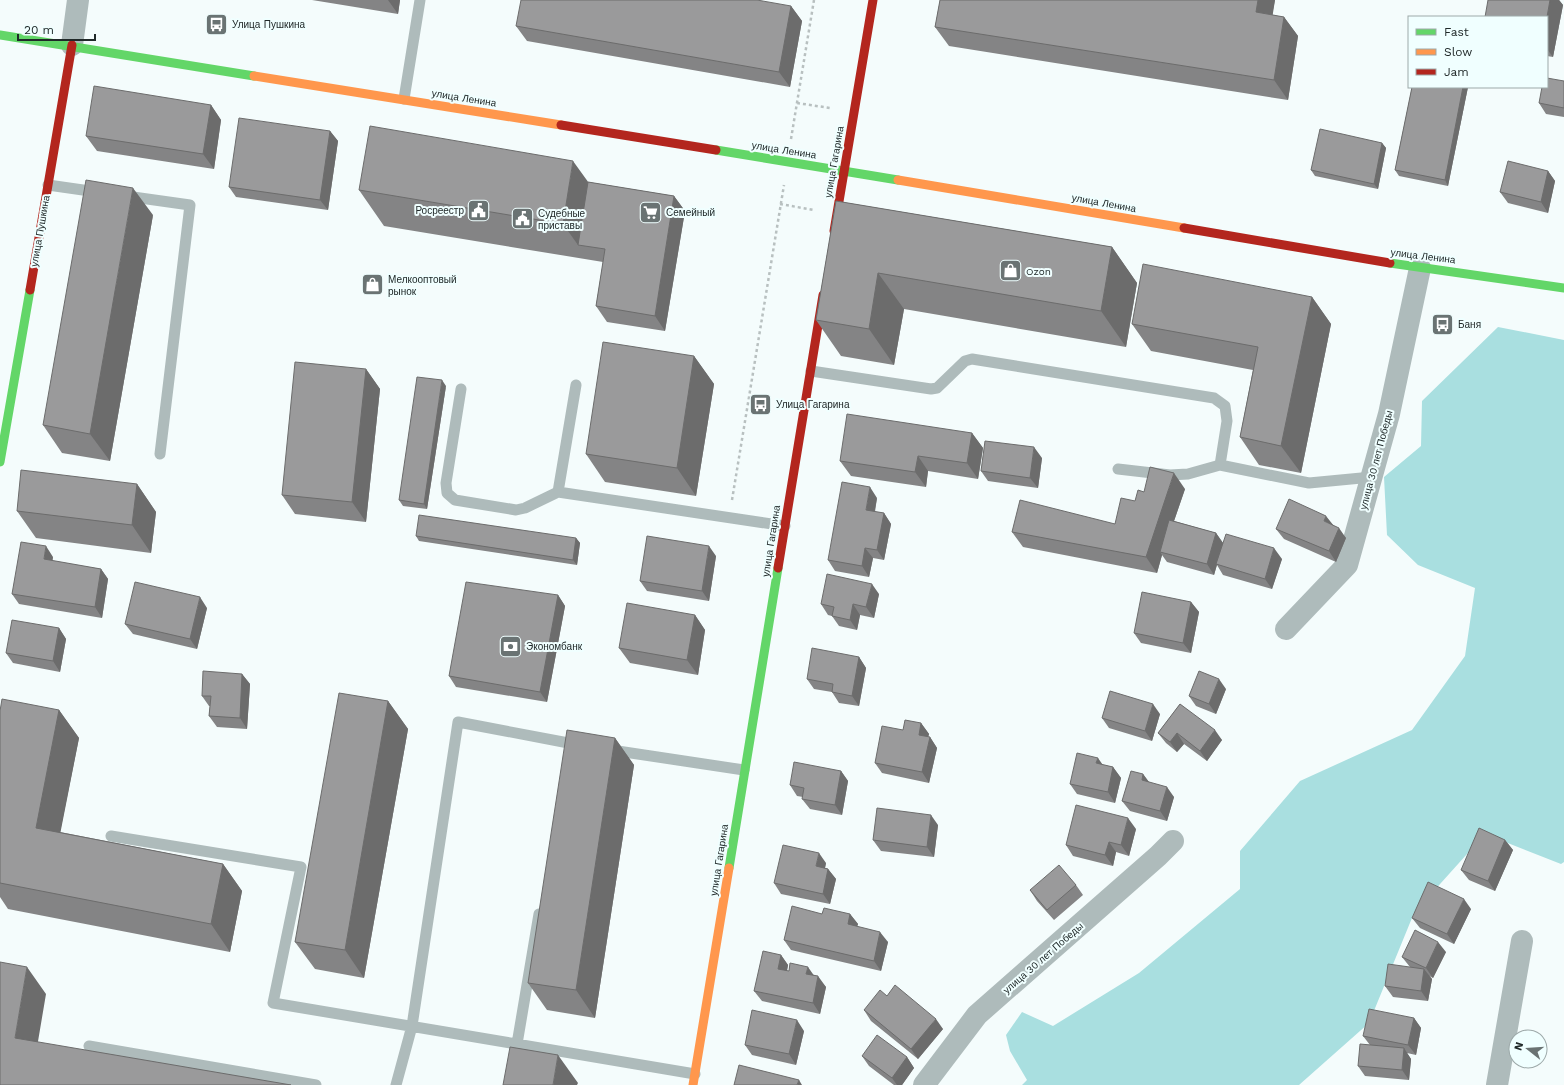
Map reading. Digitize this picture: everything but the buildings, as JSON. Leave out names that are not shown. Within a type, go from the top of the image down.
[{"type":"street","name":"улица Пушкина","points":[[0,462],[72,45],[78,0]]},
{"type":"street","name":"улица Гагарина","points":[[833,237],[873,0]]},
{"type":"street","name":"улица Ленина","points":[[0,35],[72,45],[844,171],[1420,268],[1445,270],[1564,288]]},
{"type":"street","name":"улица 30 лет Победы","points":[[1286,629],[1347,565],[1389,414],[1420,268]]},
{"type":"street","name":"улица Гагарина","points":[[693,1085],[825,284]]},
{"type":"street","name":"улица 30 лет Победы","points":[[924,1085],[977,1015],[1158,856],[1173,841]]},
{"type":"street","points":[[1496,1085],[1522,941]]},
{"type":"lane","points":[[404,99],[420,0]]},
{"type":"lane","points":[[48,185],[190,205],[160,454]]},
{"type":"lane","points":[[810,371],[931,389],[937,388],[965,361],[972,359],[1214,398],[1225,406],[1227,422],[1220,465]]},
{"type":"lane","points":[[558,492],[576,385]]},
{"type":"lane","points":[[461,388],[446,482],[447,493],[455,500],[516,510],[525,508],[558,492],[785,526]]},
{"type":"lane","points":[[1118,469],[1170,475],[1188,474],[1220,465],[1309,483],[1372,477]]},
{"type":"lane","points":[[396,1085],[412,1026],[458,722],[568,748],[595,748],[744,770]]},
{"type":"lane","points":[[111,836],[301,867],[273,1003],[695,1074]]},
{"type":"lane","points":[[517,1044],[541,906]]},
{"type":"lane","points":[[89,1046],[316,1085]]},
{"type":"path","points":[[729,518],[814,0]]},
{"type":"shaded area","points":[[1498,327],[1564,340],[1564,862],[1561,864],[1485,834],[1414,913],[1369,1023],[1299,1085],[1022,1085],[1027,1080],[1010,1051],[1006,1035],[1022,1012],[1053,1026],[1139,973],[1240,889],[1240,851],[1300,781],[1412,730],[1465,656],[1475,588],[1418,565],[1387,535],[1384,477],[1421,446],[1422,401]]},
{"type":"traffic: fast","points":[[0,35],[254,76]]},
{"type":"traffic: fast","points":[[716,150],[898,180]]},
{"type":"traffic: fast","points":[[1390,263],[1564,288]]},
{"type":"traffic: fast","points":[[0,462],[30,290]]},
{"type":"traffic: fast","points":[[729,868],[778,568]]},
{"type":"traffic: slow","points":[[254,76],[561,125]]},
{"type":"traffic: slow","points":[[898,180],[1184,228]]},
{"type":"traffic: slow","points":[[693,1085],[729,868]]},
{"type":"traffic: jam","points":[[834,231],[873,0]]},
{"type":"traffic: jam","points":[[30,290],[72,45]]},
{"type":"traffic: jam","points":[[561,125],[716,150]]},
{"type":"traffic: jam","points":[[1184,228],[1390,263]]},
{"type":"traffic: jam","points":[[778,568],[823,295]]},
{"type":"place","name":"Улица Пушкина","points":[[216,24]]},
{"type":"place","name":"Росреестр","points":[[479,210]]},
{"type":"place","name":"Семейный","points":[[651,212]]},
{"type":"place","name":"Судебные приставы","points":[[523,219]]},
{"type":"place","name":"Ozon","points":[[1011,271]]},
{"type":"place","name":"Мелкооптовый рынок","points":[[372,285]]},
{"type":"place","name":"Баня","points":[[1442,324]]},
{"type":"place","name":"Улица Гагарина","points":[[760,404]]},
{"type":"place","name":"Экономбанк","points":[[511,646]]}]
